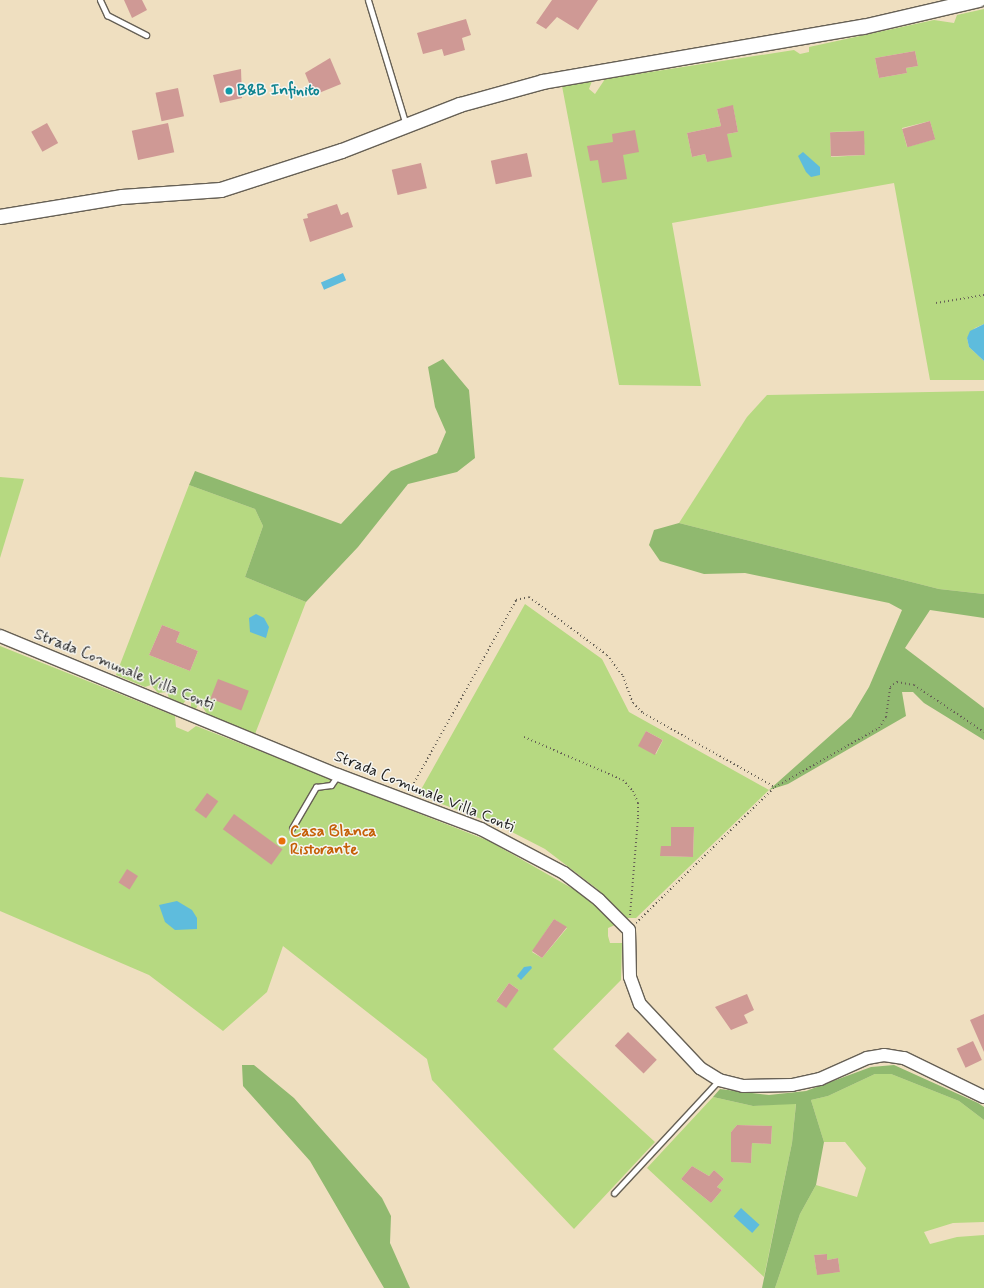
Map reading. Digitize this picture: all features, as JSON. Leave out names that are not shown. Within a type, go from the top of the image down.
[{"type":"main road","points":[[0,217],[122,197],[221,190],[342,151],[460,105],[543,82],[863,27],[979,0]]},
{"type":"street","name":"Strada Comunale Villa Conti","points":[[0,636],[338,775],[481,829],[531,853],[583,886],[629,930]]},
{"type":"street","points":[[629,930],[630,976],[640,1004],[700,1068],[719,1080],[743,1086],[792,1085],[820,1079],[867,1058],[884,1055],[904,1058],[984,1097]]},
{"type":"lane","points":[[100,0],[107,15],[146,35]]},
{"type":"lane","points":[[368,0],[406,125]]},
{"type":"lane","points":[[292,828],[316,787],[331,785],[338,775]]},
{"type":"lane","points":[[614,1193],[719,1080]]},
{"type":"path","points":[[936,303],[984,295]]},
{"type":"path","points":[[404,800],[516,600],[523,598],[529,598],[607,655],[623,676],[633,704],[643,713],[775,787]]},
{"type":"path","points":[[629,930],[775,787],[879,728],[886,717],[890,687],[897,682],[914,685],[984,732]]},
{"type":"path","points":[[524,736],[623,780],[633,791],[638,818],[629,930]]},
{"type":"green space","points":[[984,9],[984,324],[975,328],[967,338],[969,347],[984,361],[984,380],[930,380],[894,183],[672,223],[701,386],[619,385],[562,86],[592,81],[589,89],[595,94],[605,79],[794,50],[800,54],[809,52],[809,47],[934,20],[954,23],[957,15]],"holes":[[[915,51],[918,66],[906,68],[907,73],[879,78],[875,58]],[[733,106],[738,132],[727,134],[707,162],[705,154],[692,157],[687,133],[721,126],[717,109]],[[930,121],[935,139],[907,147],[902,128]],[[863,131],[865,155],[831,157],[830,132]]]},
{"type":"green space","points":[[443,359],[469,390],[475,458],[457,472],[408,484],[358,547],[306,602],[245,577],[263,526],[255,509],[189,485],[195,471],[341,524],[391,471],[437,453],[446,432],[435,407],[428,367]]},
{"type":"green space","points":[[984,391],[984,594],[939,589],[679,523],[747,417],[767,395]]},
{"type":"green space","points":[[0,477],[24,479],[0,558]]},
{"type":"green space","points":[[189,485],[255,509],[263,526],[245,577],[306,602],[255,734],[207,714],[202,706],[198,704],[196,709],[191,707],[191,701],[186,700],[183,704],[169,698],[167,692],[158,693],[151,685],[145,687],[116,675]],"holes":[[[162,625],[180,632],[176,642],[198,651],[190,671],[149,655]]]},
{"type":"green space","points":[[679,523],[939,589],[984,594],[984,618],[930,610],[905,648],[984,708],[984,740],[924,703],[913,692],[902,692],[906,716],[788,784],[769,790],[851,717],[869,687],[902,610],[889,603],[745,573],[704,574],[660,561],[649,545],[654,530]]},
{"type":"green space","points":[[525,604],[602,659],[629,712],[769,790],[636,918],[627,918],[596,888],[545,849],[500,826],[418,795]],"holes":[[[646,731],[663,740],[656,754],[639,746]],[[672,827],[694,828],[693,857],[661,856],[661,846],[671,846]]]},
{"type":"green space","points":[[0,646],[175,716],[176,727],[188,732],[196,726],[489,841],[582,894],[615,925],[608,928],[608,936],[610,943],[622,943],[621,980],[553,1049],[655,1142],[574,1229],[432,1080],[427,1059],[283,946],[267,992],[223,1031],[149,975],[0,911]],"holes":[[[554,919],[567,928],[542,958],[532,952]],[[509,983],[519,990],[496,1001]]]},
{"type":"green space","points":[[242,1065],[254,1065],[294,1098],[382,1198],[391,1216],[390,1243],[410,1288],[384,1288],[310,1161],[243,1086]]},
{"type":"green space","points":[[894,1065],[978,1103],[984,1107],[984,1120],[959,1101],[891,1074],[875,1074],[828,1096],[811,1100],[824,1142],[816,1185],[800,1214],[775,1288],[762,1288],[792,1143],[796,1104],[753,1106],[713,1097],[720,1089],[769,1095],[806,1091],[871,1067]]},
{"type":"green space","points":[[875,1074],[891,1074],[959,1101],[984,1120],[984,1222],[953,1223],[924,1232],[930,1244],[957,1237],[984,1235],[984,1288],[775,1288],[800,1214],[816,1185],[857,1197],[866,1168],[845,1142],[824,1142],[811,1100],[828,1096]],"holes":[[[826,1254],[827,1260],[838,1258],[840,1272],[817,1274],[814,1255]]]},
{"type":"green space","points":[[713,1097],[753,1106],[796,1103],[792,1143],[764,1277],[647,1168]],"holes":[[[737,1125],[772,1126],[771,1144],[752,1143],[751,1163],[732,1162],[731,1132]],[[692,1166],[709,1176],[714,1170],[724,1179],[717,1187],[722,1190],[711,1203],[681,1179]]]},
{"type":"water","points":[[803,152],[820,167],[820,175],[811,177],[806,172],[798,156]]},
{"type":"water","points":[[343,273],[346,280],[324,290],[321,282]]},
{"type":"water","points":[[984,324],[984,361],[969,347],[967,338],[970,331]]},
{"type":"water","points":[[256,614],[264,618],[269,627],[266,638],[250,632],[249,618]]},
{"type":"water","points":[[177,901],[192,910],[197,918],[197,929],[175,930],[165,922],[159,905]]},
{"type":"water","points":[[531,966],[532,968],[521,980],[517,976],[524,967]]},
{"type":"water","points":[[741,1208],[760,1225],[752,1233],[734,1216]]},
{"type":"building","points":[[124,0],[142,0],[147,10],[132,18]]},
{"type":"building","points":[[552,0],[598,0],[578,30],[557,17],[546,29],[536,23]]},
{"type":"building","points":[[466,19],[471,35],[462,38],[465,50],[444,56],[442,49],[423,54],[417,33]]},
{"type":"building","points":[[915,51],[918,66],[906,68],[907,73],[879,78],[875,58]]},
{"type":"building","points":[[330,58],[341,84],[314,95],[305,73]]},
{"type":"building","name":"B&B Infinito","points":[[241,69],[242,98],[220,103],[213,75]]},
{"type":"building","points":[[178,88],[184,116],[162,121],[156,93]]},
{"type":"building","points":[[733,105],[738,132],[727,134],[732,157],[707,162],[705,154],[692,157],[687,133],[721,126],[717,109]]},
{"type":"building","points":[[930,121],[935,139],[907,147],[902,129]]},
{"type":"building","points":[[47,123],[58,143],[42,152],[31,132]]},
{"type":"building","points":[[168,123],[174,152],[138,160],[132,131]]},
{"type":"building","points":[[635,130],[639,152],[623,155],[627,179],[602,183],[598,160],[590,161],[587,146],[613,142],[612,134]]},
{"type":"building","points":[[864,131],[865,155],[831,156],[830,132]]},
{"type":"building","points":[[527,153],[532,176],[496,184],[491,161]]},
{"type":"building","points":[[421,163],[427,188],[398,195],[392,170]]},
{"type":"building","points":[[337,204],[341,215],[348,212],[353,227],[310,242],[303,219],[308,218],[307,214]]},
{"type":"building","points":[[162,625],[180,632],[176,642],[198,651],[190,671],[149,655]]},
{"type":"building","points":[[218,679],[249,691],[241,710],[210,699]]},
{"type":"building","points":[[646,731],[663,740],[655,755],[638,746]]},
{"type":"building","points":[[207,793],[218,801],[206,818],[195,810]]},
{"type":"building","points":[[234,814],[283,849],[271,865],[223,829]]},
{"type":"building","points":[[671,827],[694,827],[693,857],[660,856],[661,846],[671,846]]},
{"type":"building","points":[[127,869],[138,876],[130,889],[119,883]]},
{"type":"building","points":[[554,919],[567,927],[542,958],[532,951]]},
{"type":"building","points":[[509,983],[519,990],[506,1008],[496,1001]]},
{"type":"building","points":[[747,994],[754,1010],[744,1015],[748,1023],[731,1030],[715,1007]]},
{"type":"building","points":[[984,1014],[984,1052],[970,1020]]},
{"type":"building","points":[[628,1032],[657,1060],[644,1073],[615,1046]]},
{"type":"building","points":[[973,1041],[982,1060],[966,1068],[957,1049]]},
{"type":"building","points":[[737,1125],[772,1126],[771,1144],[752,1143],[751,1163],[731,1162],[731,1132]]},
{"type":"building","points":[[692,1166],[709,1176],[714,1170],[724,1179],[717,1187],[722,1190],[711,1203],[681,1179]]},
{"type":"building","points":[[827,1254],[827,1260],[838,1258],[840,1272],[817,1275],[814,1255]]},
{"type":"place","name":"B&B Infinito","points":[[229,91]]},
{"type":"place","name":"Casa Blanca Ristorante","points":[[282,841]]}]
